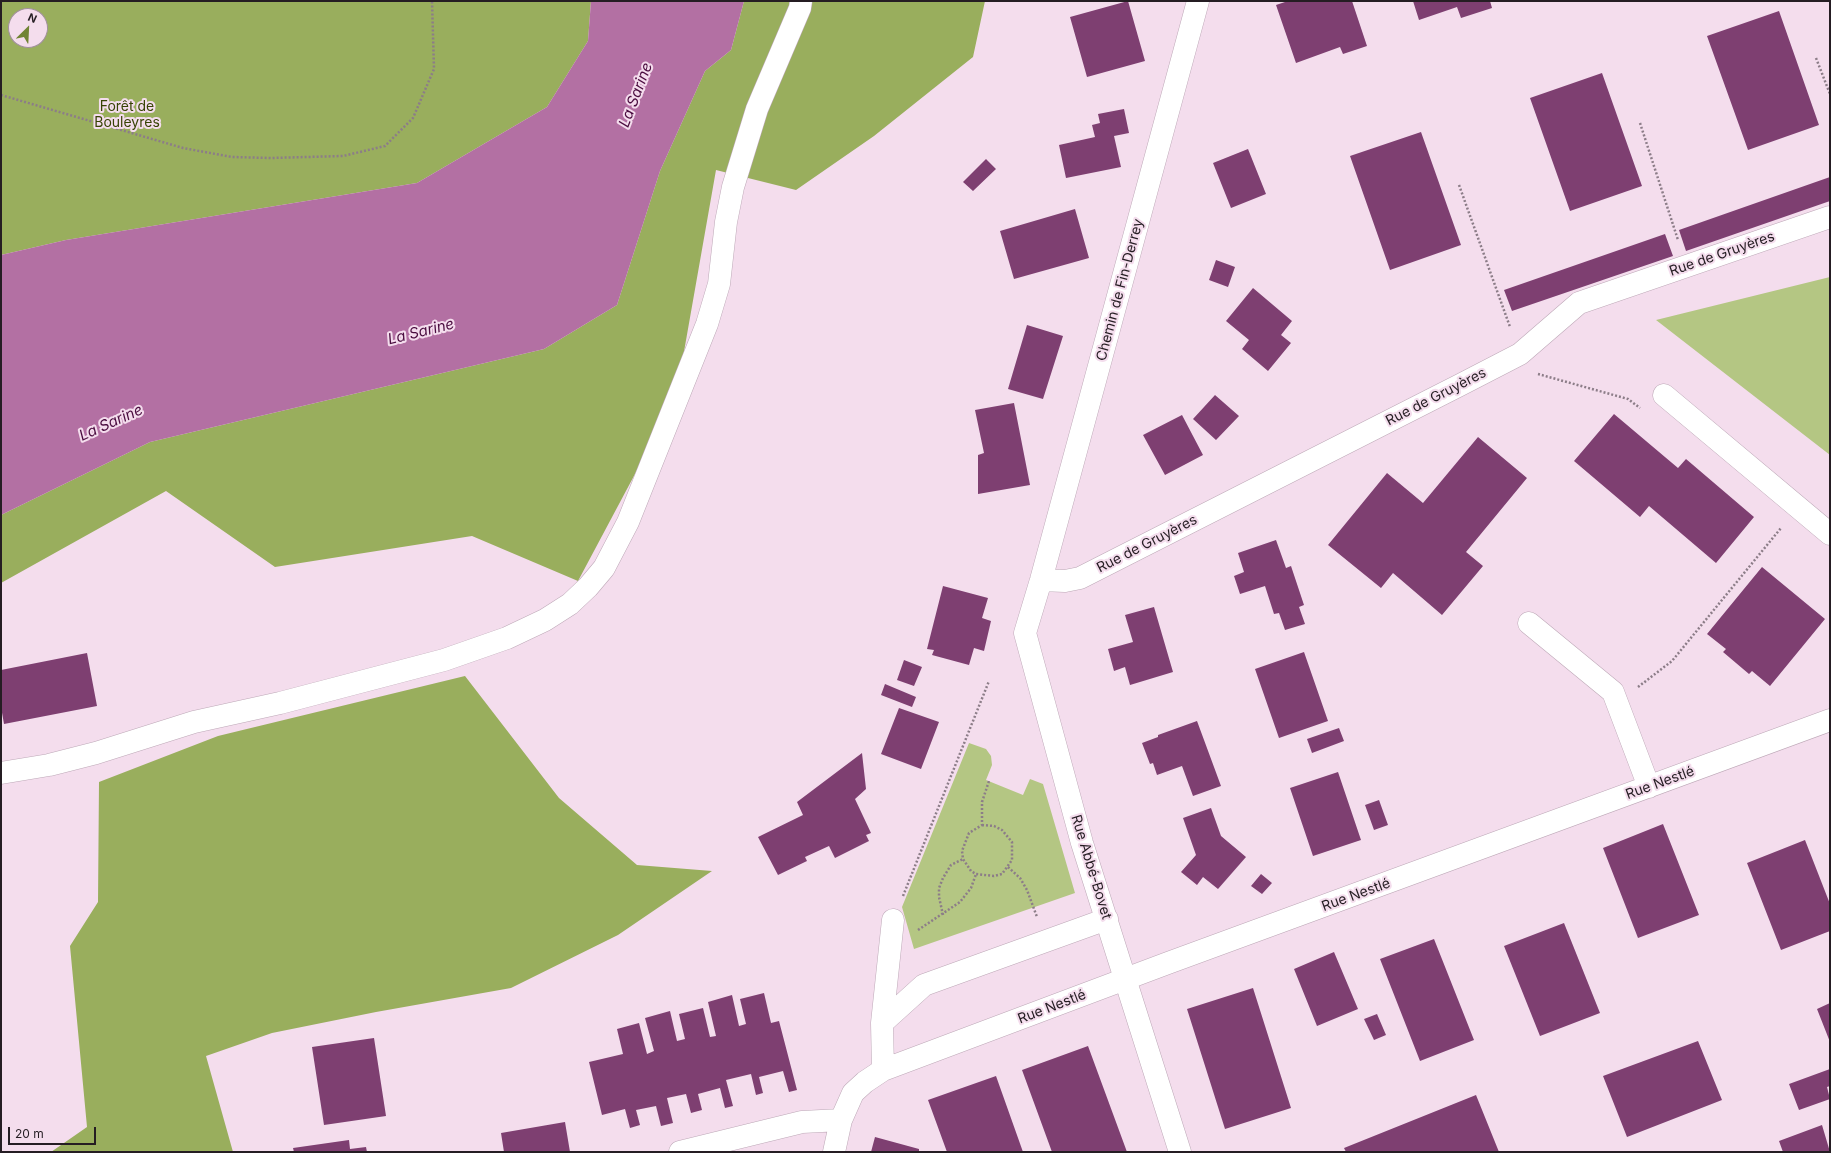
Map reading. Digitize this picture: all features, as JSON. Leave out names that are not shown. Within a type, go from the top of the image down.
[{"type":"street","points":[[1,773],[49,765],[96,753],[194,722],[280,703],[444,660],[507,638],[545,620],[570,604],[588,587],[604,568],[628,522],[707,324],[719,284],[726,222],[735,180],[757,109],[792,29],[802,1]]},
{"type":"street","name":"Chemin de Fin-Derrey","points":[[1041,580],[1198,1]]},
{"type":"street","name":"Rue de Gruyères","points":[[1041,580],[1065,581],[1080,578],[1520,354],[1580,303],[1830,217]]},
{"type":"street","points":[[1664,395],[1830,534]]},
{"type":"street","name":"Rue Abbé-Bovet","points":[[1041,580],[1025,633],[1082,843],[1180,1152]]},
{"type":"street","points":[[1529,623],[1613,692],[1649,787]]},
{"type":"street","name":"Rue Nestlé","points":[[834,1152],[841,1120],[853,1093],[865,1082],[883,1070],[1125,979],[1830,720]]},
{"type":"street","points":[[882,1023],[924,985],[1106,919]]},
{"type":"street","points":[[883,1070],[882,1023],[893,920]]},
{"type":"street","points":[[680,1152],[802,1122],[841,1120]]},
{"type":"path","points":[[1,95],[183,148],[232,157],[271,158],[344,156],[386,146],[413,118],[434,69],[432,1]]},
{"type":"path","points":[[1816,58],[1830,94]]},
{"type":"path","points":[[1640,123],[1687,266]]},
{"type":"path","points":[[1459,185],[1520,354]]},
{"type":"path","points":[[1532,372],[1628,399],[1646,413]]},
{"type":"path","points":[[1617,703],[1672,661],[1798,507]]},
{"type":"path","points":[[893,920],[989,681]]},
{"type":"path","points":[[982,825],[982,802],[989,781]]},
{"type":"path","points":[[982,825],[994,826],[1002,830],[1012,842],[1012,860],[1002,874],[994,876],[976,874],[971,871],[963,859],[962,851],[969,833],[982,825]]},
{"type":"path","points":[[942,915],[938,896],[939,888],[943,878],[951,866],[963,859]]},
{"type":"path","points":[[1008,867],[1020,878],[1027,890],[1045,942]]},
{"type":"path","points":[[890,947],[942,915],[960,902],[966,896],[976,874]]},
{"type":"green space","name":"Forêt de Bouleyres","points":[[1,1],[591,1],[588,41],[547,107],[417,183],[66,240],[1,255]]},
{"type":"green space","points":[[744,1],[985,1],[973,57],[874,136],[796,190],[716,170],[676,397],[578,581],[472,536],[275,567],[166,491],[1,583],[1,515],[150,442],[544,349],[617,305],[660,171],[705,71],[731,50]]},
{"type":"green space","points":[[1830,277],[1830,455],[1656,320]]},
{"type":"green space","points":[[465,676],[559,798],[637,865],[712,871],[618,935],[511,988],[376,1012],[272,1033],[206,1056],[233,1152],[51,1152],[87,1127],[70,946],[98,902],[99,782],[218,736]]},
{"type":"green space","points":[[969,743],[986,749],[991,756],[992,765],[986,780],[1023,795],[1030,779],[1043,784],[1075,893],[914,949],[902,907]]},
{"type":"water","name":"La Sarine","points":[[591,1],[744,1],[731,50],[705,71],[660,171],[617,305],[544,349],[150,442],[1,515],[1,255],[66,240],[417,183],[547,107],[588,41]]},
{"type":"building","points":[[1128,1],[1145,61],[1087,77],[1070,17]]},
{"type":"building","points":[[1288,1],[1352,1],[1367,46],[1343,54],[1340,47],[1296,63],[1276,5]]},
{"type":"building","points":[[1413,1],[1490,1],[1492,8],[1461,18],[1457,7],[1419,20]]},
{"type":"building","points":[[1779,11],[1819,125],[1748,150],[1707,36]]},
{"type":"building","points":[[1602,73],[1642,186],[1570,211],[1530,98]]},
{"type":"building","points":[[1124,109],[1129,133],[1114,136],[1121,167],[1066,178],[1059,145],[1095,137],[1092,125],[1100,123],[1098,114]]},
{"type":"building","points":[[1421,132],[1461,245],[1390,270],[1350,156]]},
{"type":"building","points":[[1248,149],[1266,194],[1231,208],[1213,163]]},
{"type":"building","points":[[986,159],[996,169],[973,191],[963,182]]},
{"type":"building","points":[[1830,177],[1830,201],[1686,251],[1679,230]]},
{"type":"building","points":[[1075,209],[1089,258],[1014,279],[1000,231]]},
{"type":"building","points":[[1665,234],[1673,256],[1512,311],[1504,290]]},
{"type":"building","points":[[1216,260],[1235,267],[1228,287],[1209,280]]},
{"type":"building","points":[[1253,288],[1292,321],[1281,335],[1291,343],[1268,371],[1242,349],[1249,340],[1226,321]]},
{"type":"building","points":[[1027,325],[1063,336],[1043,399],[1008,389]]},
{"type":"building","points":[[1215,395],[1239,416],[1216,440],[1193,419]]},
{"type":"building","points":[[1014,403],[1030,485],[978,494],[978,455],[984,453],[975,410]]},
{"type":"building","points":[[1614,414],[1678,468],[1686,459],[1754,517],[1716,563],[1649,506],[1640,517],[1574,461]]},
{"type":"building","points":[[1182,415],[1203,455],[1165,475],[1143,435]]},
{"type":"building","points":[[1478,437],[1527,478],[1466,552],[1483,566],[1442,615],[1393,573],[1381,588],[1328,545],[1387,473],[1423,503]]},
{"type":"building","points":[[1276,540],[1286,568],[1291,566],[1304,605],[1299,607],[1305,624],[1285,630],[1279,613],[1274,614],[1265,586],[1240,594],[1234,576],[1244,572],[1238,553]]},
{"type":"building","points":[[1762,567],[1825,619],[1770,686],[1752,671],[1749,674],[1723,652],[1726,649],[1707,634]]},
{"type":"building","points":[[943,586],[988,598],[982,618],[991,621],[984,651],[974,648],[969,665],[932,655],[934,650],[927,649]]},
{"type":"building","points":[[1154,607],[1173,672],[1130,685],[1125,667],[1114,671],[1108,649],[1133,642],[1125,615]]},
{"type":"building","points":[[1304,652],[1328,721],[1279,738],[1255,669]]},
{"type":"building","points":[[87,653],[97,706],[4,724],[1,707],[1,670]]},
{"type":"building","points":[[904,660],[922,667],[914,686],[897,680]]},
{"type":"building","points":[[885,684],[916,697],[912,707],[881,695]]},
{"type":"building","points":[[899,708],[939,722],[921,769],[881,754]]},
{"type":"building","points":[[1197,721],[1221,786],[1193,796],[1182,766],[1157,775],[1153,763],[1150,764],[1142,743],[1158,737],[1158,735]]},
{"type":"building","points":[[1339,728],[1344,741],[1312,753],[1307,739]]},
{"type":"building","points":[[862,753],[866,789],[855,799],[871,833],[866,835],[869,841],[835,858],[829,846],[805,857],[807,861],[778,875],[758,837],[803,815],[797,802]]},
{"type":"building","points":[[1338,772],[1361,840],[1313,856],[1290,788]]},
{"type":"building","points":[[1379,800],[1388,825],[1374,830],[1365,805]]},
{"type":"building","points":[[1211,808],[1221,836],[1246,857],[1218,889],[1203,877],[1197,885],[1181,872],[1196,855],[1183,818]]},
{"type":"building","points":[[1663,824],[1699,915],[1638,938],[1603,848]]},
{"type":"building","points":[[1805,840],[1830,904],[1830,931],[1781,950],[1747,863]]},
{"type":"building","points":[[1261,874],[1272,883],[1262,894],[1251,886]]},
{"type":"building","points":[[1564,923],[1600,1013],[1540,1036],[1504,946]]},
{"type":"building","points":[[1434,939],[1474,1040],[1420,1061],[1380,959]]},
{"type":"building","points":[[1334,952],[1358,1009],[1317,1026],[1294,969]]},
{"type":"building","points":[[1253,988],[1291,1108],[1225,1129],[1187,1009]]},
{"type":"building","points":[[764,993],[771,1023],[779,1021],[797,1090],[789,1092],[783,1071],[759,1077],[763,1093],[756,1095],[751,1074],[726,1080],[733,1106],[725,1108],[720,1088],[698,1094],[702,1110],[691,1113],[686,1094],[667,1098],[673,1123],[661,1126],[656,1106],[636,1110],[640,1125],[630,1128],[625,1109],[602,1115],[589,1062],[623,1054],[617,1029],[639,1023],[647,1054],[654,1051],[645,1018],[670,1011],[677,1041],[685,1039],[679,1014],[703,1008],[710,1037],[716,1036],[708,1002],[732,995],[739,1026],[746,1024],[740,999]]},
{"type":"building","points":[[1830,1003],[1830,1042],[1817,1009]]},
{"type":"building","points":[[1377,1014],[1386,1035],[1374,1040],[1364,1019]]},
{"type":"building","points":[[374,1038],[386,1116],[324,1125],[312,1047]]},
{"type":"building","points":[[1698,1041],[1722,1100],[1627,1137],[1603,1076]]},
{"type":"building","points":[[1088,1046],[1127,1152],[1052,1152],[1022,1070]]},
{"type":"building","points":[[1830,1069],[1830,1086],[1827,1087],[1830,1099],[1799,1110],[1789,1084]]},
{"type":"building","points":[[996,1076],[1023,1152],[947,1152],[928,1100]]},
{"type":"building","points":[[1476,1095],[1499,1152],[1346,1152],[1344,1148]]},
{"type":"building","points":[[565,1122],[570,1152],[504,1152],[501,1133]]},
{"type":"building","points":[[1822,1125],[1830,1152],[1783,1152],[1779,1141]]},
{"type":"building","points":[[875,1137],[919,1149],[919,1152],[871,1152]]},
{"type":"building","points":[[349,1140],[350,1149],[366,1147],[367,1152],[294,1152],[293,1148]]}]
